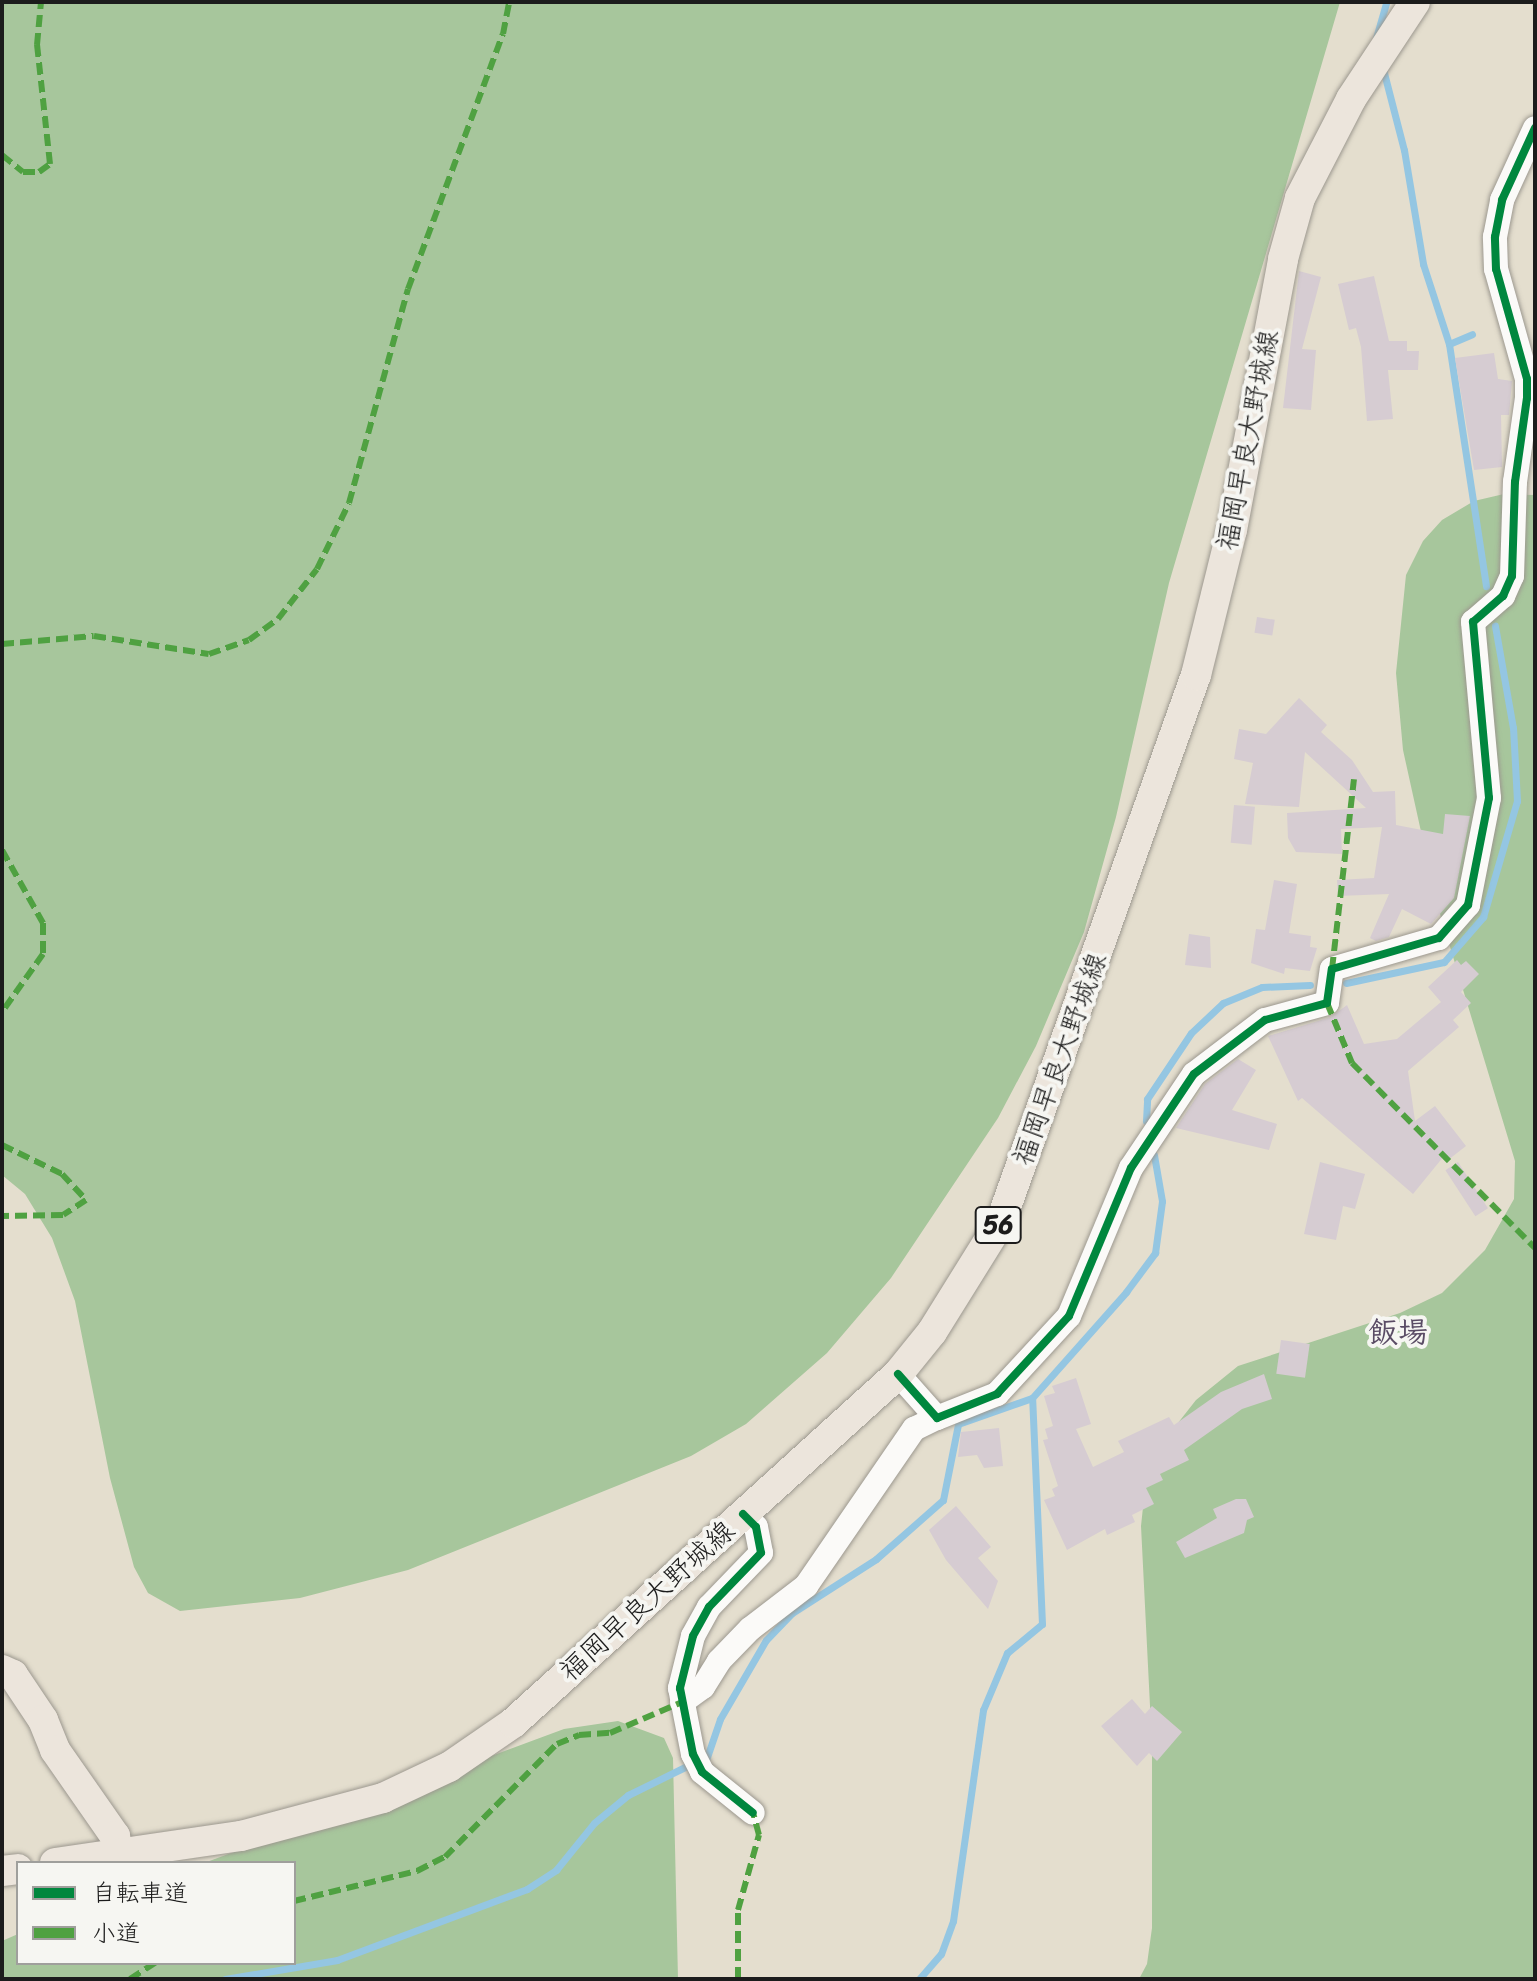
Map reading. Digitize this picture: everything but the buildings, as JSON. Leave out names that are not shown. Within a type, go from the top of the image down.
[{"type":"main road","name":"福岡早良大野城線","points":[[71,1861],[241,1836],[383,1798],[449,1767],[513,1723],[898,1374],[932,1332],[1001,1221],[1196,675],[1232,530],[1283,259],[1300,198],[1351,99],[1415,2]]},
{"type":"main road","points":[[2,1670],[13,1675],[43,1720],[55,1750],[115,1836],[118,1855]]},
{"type":"street","points":[[682,1702],[703,1687],[719,1661],[750,1629],[806,1586],[914,1429],[997,1394],[1069,1316],[1131,1168],[1194,1074],[1265,1020],[1327,1003],[1332,969],[1439,938],[1468,905],[1489,798],[1473,622],[1503,596],[1512,576],[1515,482],[1527,398],[1527,379],[1496,269],[1495,237],[1502,200],[1535,128]]},
{"type":"street","points":[[898,1374],[937,1418]]},
{"type":"street","points":[[743,1514],[756,1527],[761,1553],[709,1607],[693,1636],[684,1662],[682,1702],[702,1772],[753,1813]]},
{"type":"green space","points":[[2,2],[1340,2],[1169,583],[1116,817],[1084,932],[1036,1046],[998,1118],[891,1278],[827,1353],[746,1424],[691,1456],[408,1570],[300,1598],[180,1611],[148,1593],[134,1567],[110,1478],[75,1301],[52,1238],[25,1194],[2,1175]]},
{"type":"green space","points":[[1504,494],[1535,495],[1535,1979],[1139,1979],[1147,1964],[1152,1928],[1152,1746],[1141,1526],[1146,1479],[1163,1442],[1196,1400],[1238,1366],[1400,1313],[1442,1293],[1485,1250],[1514,1199],[1515,1161],[1437,904],[1403,750],[1396,673],[1406,575],[1423,541],[1442,520],[1474,501]]},
{"type":"green space","points":[[618,1721],[664,1738],[673,1758],[678,1979],[2,1979],[2,1941],[16,1935],[16,1965],[296,1965],[296,1861],[209,1861],[564,1729]]},
{"type":"waterway","points":[[1376,38],[1386,2]]},
{"type":"waterway","points":[[1383,69],[1404,150],[1423,264],[1449,344],[1486,586]]},
{"type":"waterway","points":[[1449,344],[1472,334]]},
{"type":"waterway","points":[[1346,983],[1444,962],[1483,917],[1517,801],[1513,728],[1495,626]]},
{"type":"waterway","points":[[1146,1121],[1147,1099],[1191,1033],[1223,1003],[1262,987],[1310,985]]},
{"type":"waterway","points":[[706,1760],[720,1719],[766,1640],[792,1613],[876,1559],[943,1500],[958,1424],[1032,1398],[1126,1292],[1155,1253],[1162,1201],[1154,1155]]},
{"type":"waterway","points":[[919,1979],[941,1954],[953,1921],[983,1710],[1007,1653],[1042,1624],[1032,1398]]},
{"type":"waterway","points":[[225,1979],[337,1960],[527,1889],[556,1870],[594,1823],[628,1795],[685,1767]]},
{"type":"marked path","points":[[2,155],[23,172],[39,172],[50,164],[37,45],[41,2]]},
{"type":"marked path","points":[[2,644],[94,636],[209,654],[249,640],[278,619],[317,569],[349,503],[408,289],[503,34],[509,2]]},
{"type":"marked path","points":[[1332,969],[1354,779]]},
{"type":"marked path","points":[[2,850],[43,923],[43,954],[2,1012]]},
{"type":"marked path","points":[[1327,1003],[1352,1063],[1535,1248]]},
{"type":"marked path","points":[[2,1145],[62,1174],[86,1200],[63,1215],[2,1216]]},
{"type":"marked path","points":[[296,1901],[417,1871],[445,1857],[557,1744],[579,1735],[610,1733],[682,1702]]},
{"type":"marked path","points":[[738,1979],[738,1910],[759,1835],[753,1813]]},
{"type":"marked path","points":[[130,1979],[152,1965]]},
{"type":"cycle path","points":[[898,1374],[937,1418],[997,1394],[1069,1316],[1131,1168],[1194,1074],[1265,1020],[1327,1003],[1332,969],[1439,938],[1468,905],[1489,798],[1473,622],[1503,596],[1512,576],[1515,482],[1527,398],[1527,379],[1496,269],[1495,237],[1502,200],[1535,128]]},
{"type":"cycle path","points":[[743,1514],[756,1527],[761,1553],[709,1607],[693,1636],[680,1688],[693,1754],[702,1772],[753,1813]]},
{"type":"district","name":"飯場","points":[[1398,1332]]}]
